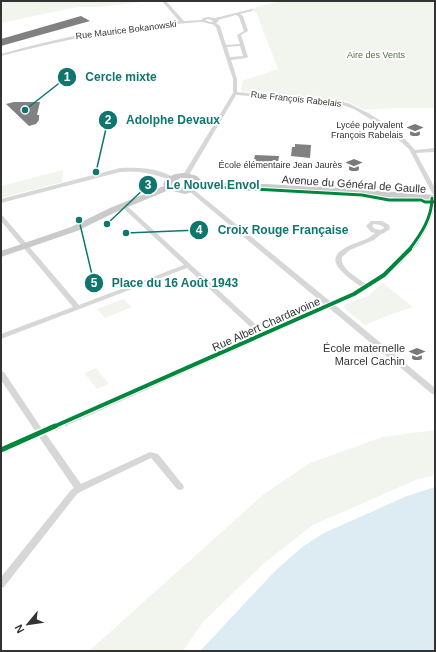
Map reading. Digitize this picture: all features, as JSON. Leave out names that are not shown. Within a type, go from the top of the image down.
[{"type":"main road","points":[[1,254],[42,241],[94,221],[123,205],[186,175],[195,178],[199,184],[192,190],[181,191],[170,183]]},
{"type":"main road","name":"Avenue du Général de Gaulle","points":[[199,184],[434,196]]},
{"type":"street","points":[[164,1],[182,23]]},
{"type":"street","points":[[186,175],[235,93],[235,79],[225,46],[215,21],[251,10]]},
{"type":"street","points":[[228,59],[246,57],[239,35],[246,31],[241,16],[237,14]]},
{"type":"street","name":"Rue Maurice Bokanowski","points":[[1,55],[49,41],[109,31],[203,20],[206,23],[215,21]]},
{"type":"street","points":[[225,46],[242,45]]},
{"type":"street","name":"Rue François Rabelais","points":[[235,93],[341,102],[381,123],[407,144],[413,152],[434,196]]},
{"type":"street","points":[[413,152],[435,150]]},
{"type":"street","points":[[1,201],[120,170],[129,169],[153,172],[170,183]]},
{"type":"street","points":[[192,190],[435,392]]},
{"type":"street","name":"Rue Albert Chardavoine","points":[[67,422],[330,305],[366,287],[387,273],[402,260],[418,239],[432,219],[434,196]]},
{"type":"street","points":[[123,205],[263,335]]},
{"type":"street","points":[[1,217],[78,308]]},
{"type":"street","points":[[366,287],[340,266],[337,261],[338,257],[343,251],[374,238],[379,232]]},
{"type":"street","points":[[1,337],[188,266]]},
{"type":"street","points":[[1,374],[79,489]]},
{"type":"street","points":[[1,450],[54,427]]},
{"type":"street","points":[[1,584],[74,492],[79,489],[150,455],[155,456],[180,487]]},
{"type":"green space","points":[[1,1],[151,1],[99,7],[77,7],[1,23]]},
{"type":"green space","name":"Aire des Vents","points":[[281,1],[435,1],[435,108],[365,110],[340,100],[241,91],[242,81],[278,69],[256,12],[249,9]]},
{"type":"green space","points":[[63,170],[62,182],[1,198],[1,186]]},
{"type":"green space","points":[[383,283],[413,307],[365,325],[345,309],[344,305],[368,296]]},
{"type":"green space","points":[[124,299],[132,307],[105,318],[97,309]]},
{"type":"green space","points":[[96,368],[109,384],[97,389],[84,373]]},
{"type":"green space","points":[[435,430],[435,475],[418,479],[313,525],[264,563],[203,622],[183,651],[89,651],[264,494],[310,463],[383,437]]},
{"type":"shaded area","points":[[435,487],[435,651],[200,651],[275,571],[302,547],[324,533],[407,496]]},
{"type":"building","points":[[81,16],[90,21],[1,46],[1,39]]},
{"type":"building","points":[[14,102],[40,102],[37,115],[39,115],[39,120],[36,124],[29,126],[6,104]]},
{"type":"building","points":[[295,144],[311,145],[310,158],[291,156],[292,147],[295,147]]},
{"type":"building","points":[[255,155],[279,156],[278,163],[253,163]]},
{"type":"tunnel","points":[[56,426],[54,427],[67,422]]},
{"type":"cycle path","points":[[216,187],[362,195],[389,200],[421,200],[425,202],[435,202]]},
{"type":"cycle path","points":[[1,450],[354,294],[384,275],[395,266],[410,249],[418,239],[429,217],[432,207],[432,198]]},
{"type":"place","name":"Cercle mixte","points":[[25,110]]},
{"type":"place","name":"Lycée polyvalent François Rabelais","points":[[415,130]]},
{"type":"place","name":"École élémentaire Jean Jaurès","points":[[354,165]]},
{"type":"place","name":"Adolphe Devaux","points":[[96,172]]},
{"type":"place","name":"Place du 16 Août 1943","points":[[79,220]]},
{"type":"place","name":"Le Nouvel Envol","points":[[107,224]]},
{"type":"place","name":"Croix Rouge Française","points":[[126,233]]},
{"type":"place","name":"École maternelle Marcel Cachin","points":[[417,354]]}]
